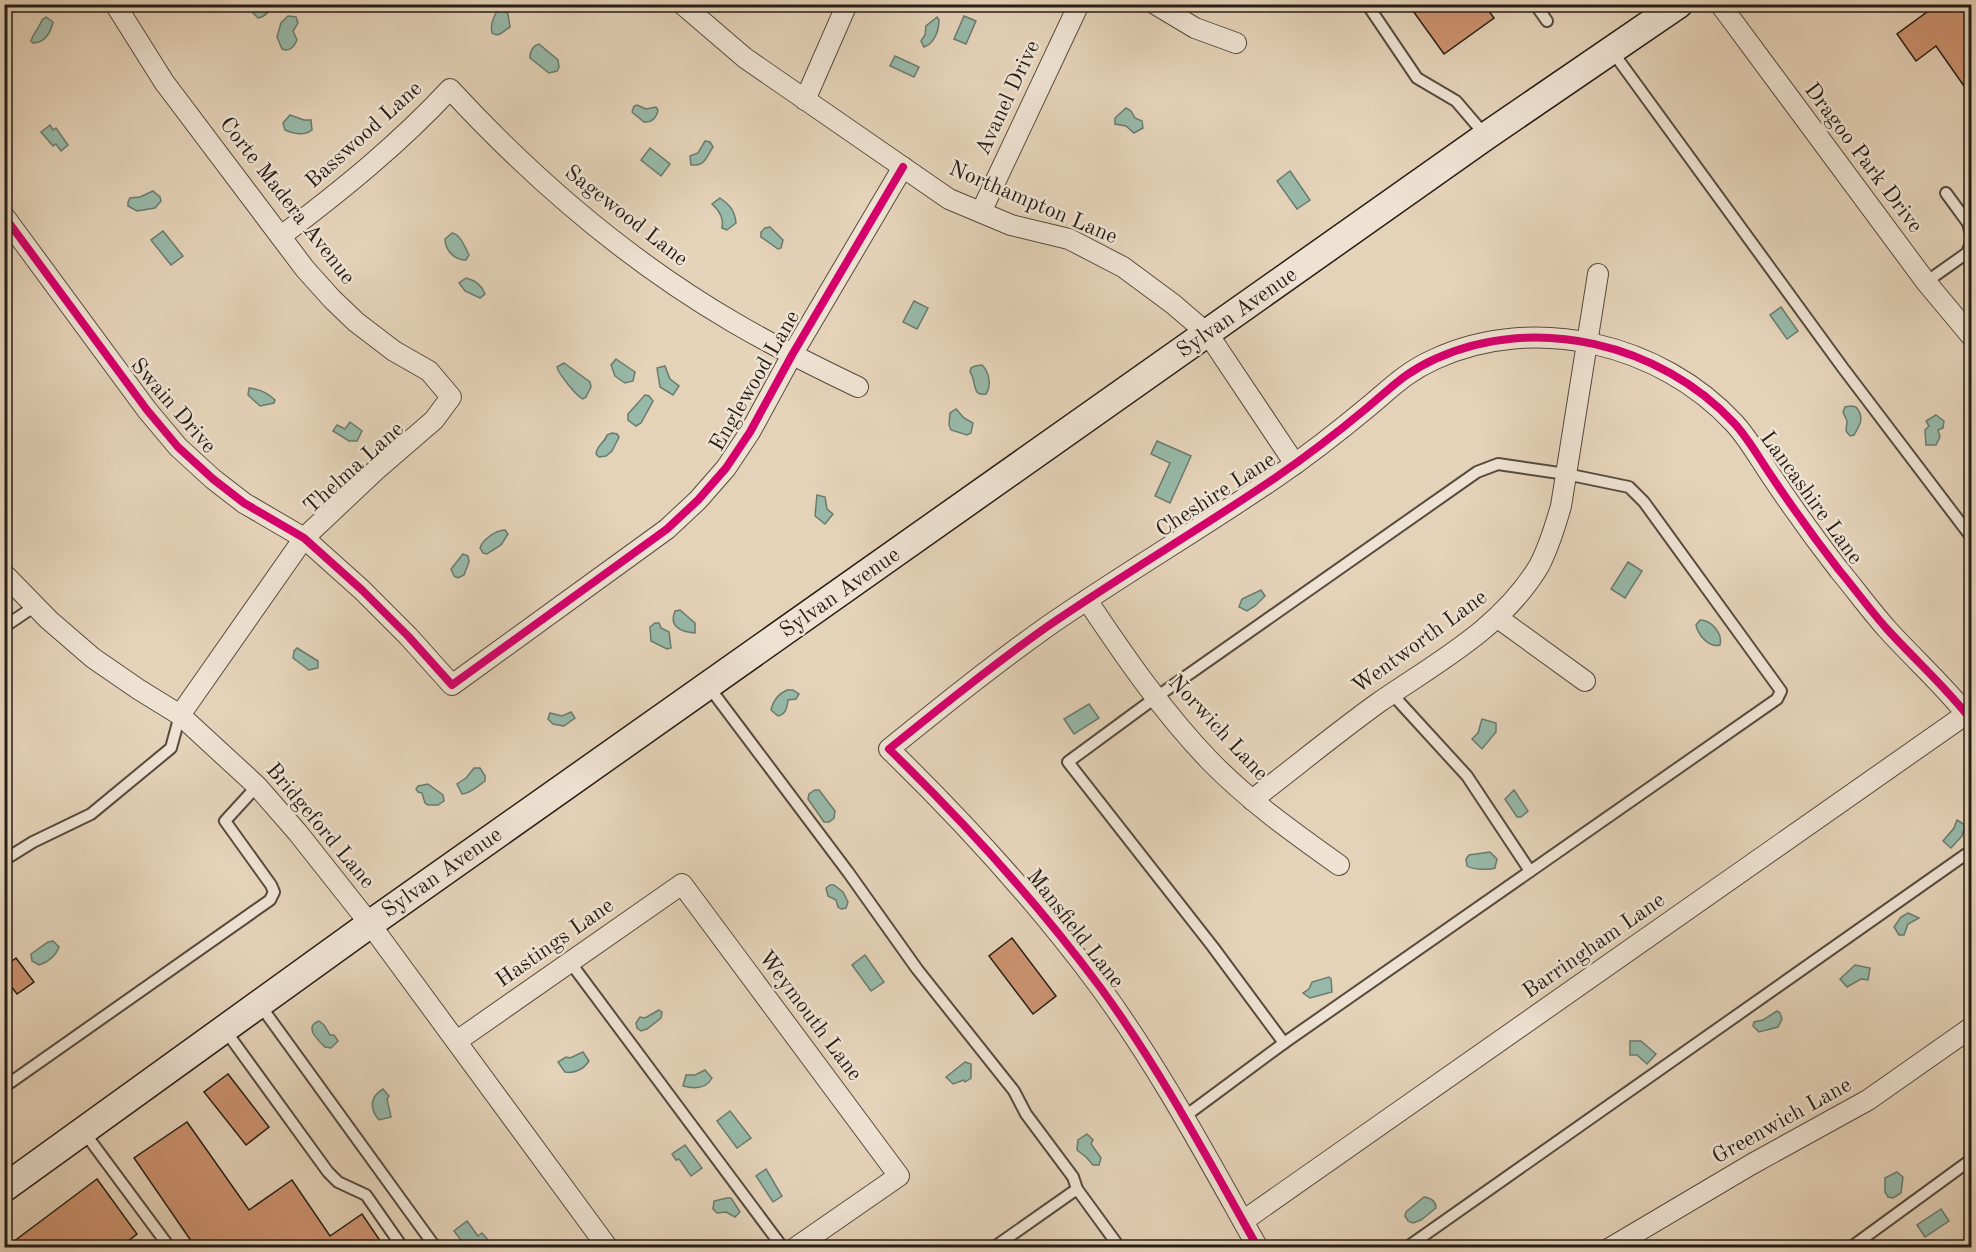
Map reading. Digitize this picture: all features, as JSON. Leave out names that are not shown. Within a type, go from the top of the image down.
[{"type":"main road","name":"Sylvan Avenue","points":[[4,1188],[370,924],[1486,136],[1679,4]]},
{"type":"street","name":"Corte Madera Avenue","points":[[114,4],[164,82],[305,269],[357,322],[394,351],[429,371],[451,398]]},
{"type":"street","name":"Northampton Lane","points":[[682,4],[745,58],[949,199],[1011,225],[1069,239],[1123,267],[1173,304],[1208,334],[1295,464]]},
{"type":"street","points":[[805,100],[848,4]]},
{"type":"street","name":"Avanel Drive","points":[[981,212],[1079,4]]},
{"type":"street","points":[[1155,4],[1195,28],[1236,43]]},
{"type":"street","name":"Dragoo Park Drive","points":[[1720,4],[1926,282],[1971,337]]},
{"type":"street","name":"Basswood Lane","points":[[281,236],[337,194],[387,152],[450,89]]},
{"type":"street","name":"Sagewood Lane","points":[[450,89],[517,158],[567,203],[668,281],[732,322],[792,355],[858,387]]},
{"type":"street","name":"Englewood Lane","points":[[452,685],[667,529],[698,500],[726,468],[750,432],[792,355],[903,167]]},
{"type":"street","name":"Swain Drive","points":[[4,216],[147,410],[178,447],[244,503],[304,538],[362,590],[452,685]]},
{"type":"street","name":"Wentworth Lane","points":[[1252,800],[1392,694],[1478,635],[1498,618],[1520,594],[1539,565],[1552,536],[1561,506],[1598,274]]},
{"type":"street","name":"Cheshire Lane","points":[[889,749],[971,683],[1087,600],[1218,517],[1295,464],[1406,373],[1466,347],[1501,340],[1532,337],[1587,342]]},
{"type":"street","name":"Lancashire Lane","points":[[1587,342],[1633,355],[1658,365],[1688,383],[1716,405],[1738,427],[1812,536],[1886,628],[1970,715]]},
{"type":"street","name":"Thelma Lane","points":[[180,715],[304,538],[375,471],[434,420],[451,398]]},
{"type":"street","name":"Bridgeford Lane","points":[[4,574],[35,606],[93,658],[180,715],[257,786],[298,833],[370,924],[608,1248]]},
{"type":"street","name":"Norwich Lane","points":[[1087,600],[1155,698],[1211,762],[1287,829],[1339,865]]},
{"type":"street","points":[[1498,618],[1585,681]]},
{"type":"street","name":"Barringham Lane","points":[[1243,1221],[1970,715]]},
{"type":"street","name":"Mansfield Lane","points":[[889,749],[944,802],[997,861],[1093,978],[1140,1046],[1184,1117],[1258,1248]]},
{"type":"street","name":"Hastings Lane","points":[[457,1041],[682,884]]},
{"type":"street","name":"Weymouth Lane","points":[[682,884],[899,1176],[795,1248]]},
{"type":"street","name":"Greenwich Lane","points":[[1610,1248],[1752,1164],[1868,1100],[1971,1027]]},
{"type":"lane","points":[[1366,4],[1418,78],[1456,101],[1486,136]]},
{"type":"lane","points":[[1535,4],[1547,21]]},
{"type":"lane","points":[[1612,50],[1843,368],[1971,538]]},
{"type":"lane","points":[[1926,282],[1967,253],[1971,239],[1968,223],[1946,193]]},
{"type":"lane","points":[[1184,1117],[1284,1043],[1777,699],[1781,691],[1749,644],[1629,487],[1566,474],[1498,464],[1477,472],[1155,698],[1068,762],[1213,947],[1284,1043]]},
{"type":"lane","points":[[4,627],[35,606]]},
{"type":"lane","points":[[708,686],[848,872],[917,969],[1014,1091],[1026,1113],[1073,1177],[1077,1189],[1120,1248]]},
{"type":"lane","points":[[1392,694],[1467,776],[1530,871]]},
{"type":"lane","points":[[4,861],[33,842],[91,814],[171,748],[180,715]]},
{"type":"lane","points":[[4,1087],[270,900],[274,892],[272,885],[225,821],[257,786]]},
{"type":"lane","points":[[1406,1248],[1971,850]]},
{"type":"lane","points":[[570,962],[783,1248]]},
{"type":"lane","points":[[259,1004],[436,1248]]},
{"type":"lane","points":[[224,1028],[328,1172],[338,1182],[366,1195],[403,1248]]},
{"type":"lane","points":[[84,1132],[170,1248]]},
{"type":"lane","points":[[1850,1248],[1971,1160]]},
{"type":"lane","points":[[993,1248],[1077,1189]]},
{"type":"shaded area","points":[[255,5],[272,5],[267,13],[258,18],[253,13]]},
{"type":"shaded area","points":[[500,8],[508,14],[510,27],[497,35],[492,33],[492,26],[494,16]]},
{"type":"shaded area","points":[[288,16],[296,17],[298,23],[293,31],[297,40],[291,48],[285,50],[282,49],[277,37],[281,23]]},
{"type":"shaded area","points":[[964,16],[976,21],[966,44],[954,39]]},
{"type":"shaded area","points":[[46,17],[53,22],[49,33],[41,41],[33,43],[31,41],[33,36]]},
{"type":"shaded area","points":[[937,17],[939,24],[937,33],[931,43],[924,47],[921,41],[925,35],[926,26]]},
{"type":"shaded area","points":[[539,44],[558,60],[557,71],[549,73],[530,58],[532,49]]},
{"type":"shaded area","points":[[895,56],[919,67],[914,77],[890,66]]},
{"type":"shaded area","points":[[634,106],[646,109],[656,107],[657,115],[654,119],[644,122],[632,112]]},
{"type":"shaded area","points":[[1126,108],[1135,118],[1142,121],[1143,128],[1134,133],[1126,126],[1115,124],[1115,118]]},
{"type":"shaded area","points":[[290,115],[311,120],[312,130],[299,134],[285,130],[283,123]]},
{"type":"shaded area","points":[[50,125],[53,130],[56,128],[68,145],[61,151],[56,144],[53,146],[41,132]]},
{"type":"shaded area","points":[[705,141],[710,142],[713,147],[703,162],[691,165],[690,156],[698,153]]},
{"type":"shaded area","points":[[650,148],[670,164],[661,176],[641,160]]},
{"type":"shaded area","points":[[1290,171],[1310,200],[1297,209],[1277,181]]},
{"type":"shaded area","points":[[153,191],[161,201],[155,208],[137,211],[128,206],[130,198],[140,197]]},
{"type":"shaded area","points":[[720,198],[731,209],[736,223],[727,230],[722,228],[721,215],[712,204]]},
{"type":"shaded area","points":[[770,227],[783,240],[781,248],[778,249],[761,237],[761,232]]},
{"type":"shaded area","points":[[163,231],[183,256],[171,265],[151,240]]},
{"type":"shaded area","points":[[452,233],[464,245],[469,255],[466,260],[451,254],[447,247],[445,239]]},
{"type":"shaded area","points":[[466,278],[477,283],[485,294],[480,298],[465,291],[459,283]]},
{"type":"shaded area","points":[[914,301],[928,308],[917,329],[903,322]]},
{"type":"shaded area","points":[[1781,307],[1798,331],[1787,339],[1770,315]]},
{"type":"shaded area","points":[[616,359],[635,372],[633,381],[625,383],[615,376],[611,365]]},
{"type":"shaded area","points":[[564,363],[590,382],[591,387],[583,399],[572,390],[558,370],[557,367]]},
{"type":"shaded area","points":[[982,365],[988,375],[989,383],[986,394],[976,391],[970,372],[971,368]]},
{"type":"shaded area","points":[[665,366],[670,379],[679,386],[673,395],[660,387],[657,368]]},
{"type":"shaded area","points":[[249,388],[267,393],[275,400],[274,403],[260,406],[248,395]]},
{"type":"shaded area","points":[[645,395],[653,401],[641,423],[636,426],[628,420],[628,414]]},
{"type":"shaded area","points":[[1845,407],[1856,407],[1861,418],[1854,435],[1850,436],[1846,431],[1847,421],[1843,412]]},
{"type":"shaded area","points":[[956,409],[964,418],[973,423],[971,433],[967,435],[951,430],[950,413]]},
{"type":"shaded area","points":[[1936,415],[1944,421],[1943,428],[1938,430],[1940,437],[1936,445],[1926,445],[1925,430],[1929,426],[1926,421]]},
{"type":"shaded area","points":[[350,422],[362,431],[357,441],[349,441],[333,431],[337,425],[345,429]]},
{"type":"shaded area","points":[[612,433],[619,437],[612,451],[606,456],[599,457],[596,454],[598,448],[607,435]]},
{"type":"shaded area","points":[[1157,441],[1191,456],[1170,503],[1155,496],[1170,463],[1151,454]]},
{"type":"shaded area","points":[[817,495],[825,497],[827,509],[833,514],[825,524],[815,516]]},
{"type":"shaded area","points":[[501,530],[505,530],[508,534],[501,545],[487,554],[483,553],[480,548],[483,542]]},
{"type":"shaded area","points":[[463,554],[468,556],[469,562],[464,575],[458,578],[454,576],[451,569]]},
{"type":"shaded area","points":[[1628,562],[1642,571],[1625,598],[1611,589]]},
{"type":"shaded area","points":[[1261,590],[1265,596],[1255,606],[1247,611],[1239,607],[1242,599]]},
{"type":"shaded area","points":[[680,610],[695,623],[695,633],[681,630],[675,625],[673,616],[675,611]]},
{"type":"shaded area","points":[[1700,620],[1708,622],[1715,628],[1720,636],[1720,645],[1712,645],[1702,637],[1696,625]]},
{"type":"shaded area","points":[[659,623],[661,628],[669,632],[671,648],[667,649],[651,641],[650,627]]},
{"type":"shaded area","points":[[297,648],[318,661],[318,668],[309,670],[293,658]]},
{"type":"shaded area","points":[[787,690],[793,690],[799,694],[796,699],[788,700],[786,710],[778,716],[771,710],[772,706],[776,698]]},
{"type":"shaded area","points":[[1089,704],[1099,718],[1074,734],[1064,719]]},
{"type":"shaded area","points":[[571,712],[575,718],[564,726],[553,724],[548,719],[550,713],[562,716]]},
{"type":"shaded area","points":[[1482,719],[1496,723],[1496,732],[1482,749],[1472,739],[1478,733]]},
{"type":"shaded area","points":[[474,768],[480,768],[485,781],[471,791],[462,794],[457,784]]},
{"type":"shaded area","points":[[428,784],[443,795],[444,801],[438,805],[425,803],[422,793],[416,789],[418,786]]},
{"type":"shaded area","points":[[819,790],[835,811],[834,818],[829,822],[824,822],[808,799],[809,794]]},
{"type":"shaded area","points":[[1514,790],[1528,811],[1521,817],[1517,817],[1505,799]]},
{"type":"shaded area","points":[[1957,820],[1965,825],[1962,836],[1951,848],[1943,841],[1954,828]]},
{"type":"shaded area","points":[[1490,852],[1497,859],[1495,868],[1481,869],[1467,866],[1466,859],[1469,855]]},
{"type":"shaded area","points":[[834,885],[843,892],[848,902],[846,908],[838,907],[836,900],[828,896],[826,888]]},
{"type":"shaded area","points":[[1908,913],[1919,918],[1908,924],[1904,935],[1899,935],[1894,927],[1901,917]]},
{"type":"shaded area","points":[[53,941],[59,947],[51,958],[39,965],[32,961],[31,954]]},
{"type":"shaded area","points":[[865,955],[884,982],[871,991],[852,965]]},
{"type":"shaded area","points":[[1855,965],[1870,968],[1868,980],[1861,979],[1847,987],[1840,979]]},
{"type":"shaded area","points":[[1329,977],[1332,992],[1310,998],[1303,993],[1309,989],[1312,982]]},
{"type":"shaded area","points":[[659,1010],[662,1012],[661,1018],[647,1029],[641,1031],[637,1028],[636,1023],[640,1017],[645,1018]]},
{"type":"shaded area","points":[[1777,1011],[1782,1019],[1778,1027],[1759,1032],[1753,1026],[1754,1022],[1763,1020]]},
{"type":"shaded area","points":[[319,1021],[338,1041],[331,1048],[325,1047],[313,1034],[312,1027]]},
{"type":"shaded area","points":[[1630,1041],[1641,1041],[1656,1054],[1647,1064],[1637,1055],[1630,1055]]},
{"type":"shaded area","points":[[583,1052],[589,1061],[578,1070],[565,1072],[558,1062],[566,1057],[570,1058]]},
{"type":"shaded area","points":[[965,1062],[971,1064],[971,1078],[965,1082],[964,1080],[953,1084],[946,1077]]},
{"type":"shaded area","points":[[705,1070],[712,1078],[709,1082],[695,1088],[683,1086],[686,1075],[695,1075]]},
{"type":"shaded area","points":[[383,1089],[389,1096],[387,1099],[391,1117],[379,1120],[372,1103],[375,1096]]},
{"type":"shaded area","points":[[730,1111],[751,1138],[737,1148],[717,1121]]},
{"type":"shaded area","points":[[1087,1134],[1093,1140],[1091,1144],[1101,1158],[1099,1165],[1093,1165],[1077,1150],[1078,1140]]},
{"type":"shaded area","points":[[685,1145],[702,1168],[691,1176],[679,1159],[676,1160],[672,1154]]},
{"type":"shaded area","points":[[766,1169],[782,1196],[773,1202],[756,1176]]},
{"type":"shaded area","points":[[1897,1172],[1903,1177],[1901,1193],[1893,1198],[1888,1197],[1885,1192],[1885,1178]]},
{"type":"shaded area","points":[[1424,1197],[1433,1200],[1436,1208],[1421,1220],[1413,1223],[1408,1221],[1405,1216],[1406,1212]]},
{"type":"shaded area","points":[[731,1198],[740,1212],[735,1217],[726,1212],[717,1213],[713,1209],[714,1201]]},
{"type":"shaded area","points":[[1941,1209],[1949,1221],[1925,1237],[1917,1225]]},
{"type":"shaded area","points":[[467,1221],[478,1236],[482,1233],[489,1241],[480,1247],[466,1247],[454,1231]]},
{"type":"building","points":[[1408,4],[1484,4],[1494,18],[1444,54]]},
{"type":"building","points":[[1938,4],[1971,4],[1971,96],[1936,46],[1916,61],[1897,34]]},
{"type":"building","points":[[1012,938],[1056,996],[1033,1014],[989,956]]},
{"type":"building","points":[[16,958],[34,982],[17,994],[4,977],[4,967]]},
{"type":"building","points":[[228,1074],[269,1127],[246,1145],[204,1092]]},
{"type":"building","points":[[187,1122],[249,1210],[292,1180],[330,1236],[362,1214],[385,1248],[196,1248],[134,1158]]},
{"type":"building","points":[[97,1179],[137,1234],[119,1248],[5,1248]]},
{"type":"cycle path","points":[[4,216],[147,410],[178,447],[244,503],[304,538],[362,590],[452,685],[667,529],[698,500],[726,468],[750,432],[792,355],[903,167]]},
{"type":"cycle path","points":[[1258,1248],[1163,1082],[1100,987],[1051,924],[999,864],[889,749],[967,686],[1076,607],[1287,470],[1416,369],[1435,359],[1474,345],[1514,338],[1554,338],[1595,344],[1634,356],[1671,373],[1704,396],[1734,423],[1839,570],[1875,614],[1972,721]]}]
